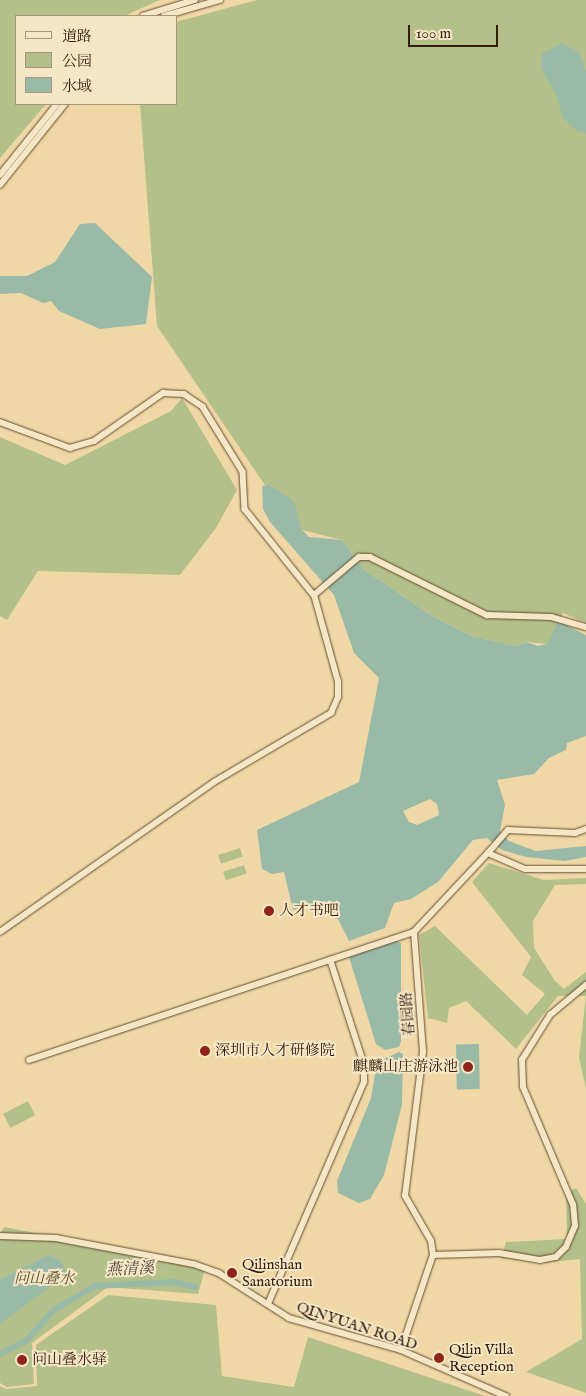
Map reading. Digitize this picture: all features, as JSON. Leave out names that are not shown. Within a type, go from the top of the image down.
[{"type":"street","points":[[146,15],[195,0]]},
{"type":"street","points":[[168,15],[220,0]]},
{"type":"street","points":[[0,175],[56,105]]},
{"type":"street","points":[[0,185],[64,105]]},
{"type":"street","points":[[0,422],[70,448],[94,441],[163,393],[184,394],[203,407],[243,472],[245,508],[314,595],[338,682],[338,697],[331,713],[214,782],[0,932]]},
{"type":"street","points":[[314,595],[325,588],[359,557],[370,557],[488,615],[551,617],[586,627]]},
{"type":"street","points":[[29,1060],[414,932],[508,830],[575,833],[586,829]]},
{"type":"street","points":[[488,853],[525,869],[586,869]]},
{"type":"street","name":"春园路","points":[[414,932],[424,1052],[405,1196],[431,1241],[433,1254]]},
{"type":"street","points":[[268,1304],[364,1082],[364,1066],[330,960]]},
{"type":"street","points":[[401,1350],[433,1254],[499,1253],[540,1260],[556,1257],[566,1247],[575,1226],[573,1205],[523,1088],[522,1060],[550,1015],[586,985]]},
{"type":"street","name":"QINYUAN ROAD","points":[[0,1236],[56,1238],[194,1264],[218,1272],[289,1318],[401,1350],[506,1396]]},
{"type":"green space","points":[[0,0],[160,0],[126,15],[15,15],[15,105],[45,105],[0,158]]},
{"type":"green space","points":[[257,0],[586,0],[586,623],[563,613],[547,644],[526,642],[516,646],[472,636],[434,617],[363,569],[342,540],[294,528],[157,326],[140,105],[178,105],[178,21]]},
{"type":"green space","points":[[182,398],[237,490],[216,528],[180,575],[38,571],[7,620],[0,616],[0,437],[65,465],[171,411]]},
{"type":"green space","points":[[240,848],[243,857],[221,864],[218,855]]},
{"type":"green space","points":[[489,863],[544,880],[586,878],[586,884],[555,885],[533,921],[534,948],[555,981],[564,989],[586,972],[586,996],[558,996],[516,1049],[466,1001],[449,1008],[447,1023],[428,1018],[419,935],[435,926],[527,1015],[545,994],[522,975],[531,957],[472,882]]},
{"type":"green space","points":[[244,865],[247,874],[226,880],[223,872]]},
{"type":"green space","points":[[586,996],[586,1089],[579,1057]]},
{"type":"green space","points":[[28,1101],[35,1115],[10,1128],[3,1114]]},
{"type":"green space","points":[[576,1188],[586,1204],[586,1393],[526,1372],[582,1339],[580,1259],[542,1263],[501,1258],[506,1242],[567,1239],[566,1194]]},
{"type":"green space","name":"问山叠水","points":[[4,1227],[206,1266],[198,1294],[108,1287],[32,1343],[34,1384],[7,1387],[0,1383],[0,1234]]},
{"type":"green space","points":[[108,1295],[216,1305],[222,1376],[294,1387],[308,1337],[485,1396],[0,1396],[0,1386],[6,1389],[37,1386],[36,1345]]},
{"type":"water","points":[[562,43],[579,52],[586,71],[586,133],[577,131],[563,118],[557,96],[541,68],[542,54]]},
{"type":"water","points":[[95,223],[152,277],[146,324],[100,329],[59,311],[51,301],[43,303],[21,293],[0,294],[0,276],[27,276],[55,262],[80,224]]},
{"type":"water","points":[[269,485],[294,501],[301,529],[309,537],[342,540],[363,569],[434,617],[472,636],[516,646],[526,642],[538,646],[547,644],[558,621],[586,635],[586,736],[567,743],[566,750],[549,758],[534,774],[497,780],[505,805],[500,831],[509,841],[536,851],[586,846],[586,857],[565,861],[526,857],[502,850],[487,838],[473,840],[438,882],[411,899],[394,903],[385,928],[349,941],[338,919],[317,910],[314,904],[293,910],[284,872],[272,874],[262,869],[257,830],[359,782],[379,678],[354,653],[334,595],[270,522],[263,509],[262,486]],"holes":[[[430,799],[437,804],[439,815],[417,825],[409,822],[403,811]]]},
{"type":"water","points":[[392,939],[401,943],[401,1041],[399,1047],[385,1050],[376,1044],[349,957]]},
{"type":"water","name":"麒麟山庄游泳池","points":[[456,1044],[479,1044],[480,1089],[457,1089]]},
{"type":"water","points":[[399,1052],[403,1054],[402,1105],[384,1175],[370,1199],[359,1203],[338,1193],[337,1181],[371,1098],[377,1062]]},
{"type":"water","points":[[48,1255],[60,1260],[67,1274],[0,1324],[0,1280]]},
{"type":"waterway","name":"燕清溪","points":[[0,1354],[26,1341],[54,1310],[95,1286],[173,1282],[195,1287]]},
{"type":"place","name":"人才书吧","points":[[269,911]]},
{"type":"place","name":"深圳市人才研修院","points":[[205,1051]]},
{"type":"place","name":"麒麟山庄游泳池","points":[[468,1067]]},
{"type":"place","name":"Qilinshan Sanatorium","points":[[232,1273]]},
{"type":"place","name":"Qilin Villa Reception","points":[[439,1358]]},
{"type":"place","name":"问山叠水驿","points":[[22,1360]]}]
